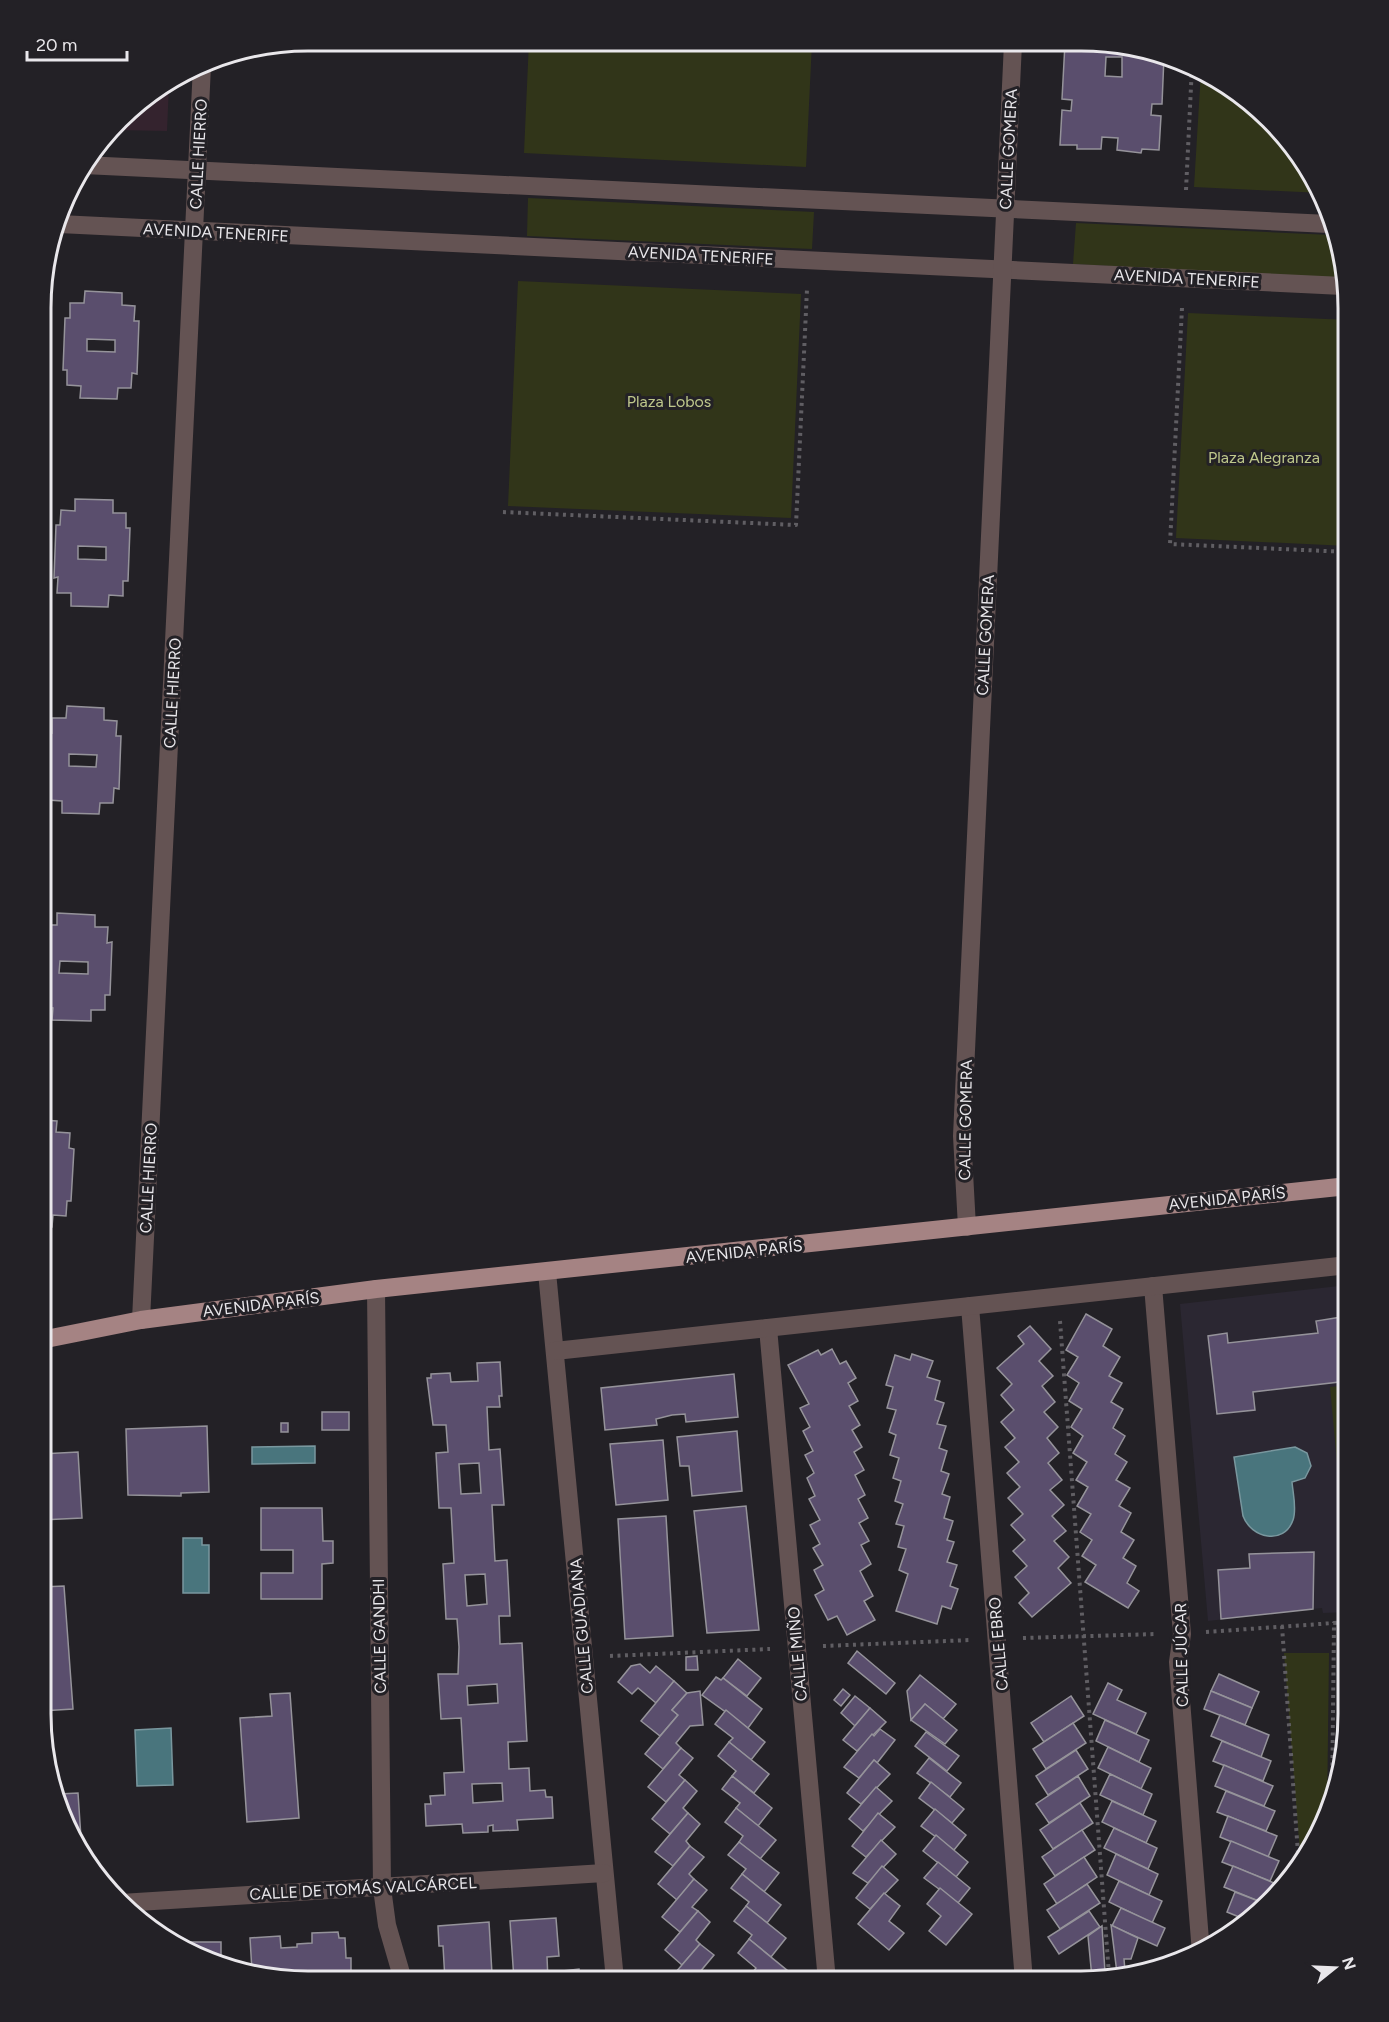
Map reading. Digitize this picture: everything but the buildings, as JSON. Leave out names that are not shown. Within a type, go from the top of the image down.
[{"type":"main road","name":"AVENIDA PARÍS","points":[[51,1338],[141,1320],[376,1289],[1338,1187]]},
{"type":"street","name":"CALLE GOMERA","points":[[967,1227],[962,1136],[1013,51]]},
{"type":"street","name":"CALLE HIERRO","points":[[141,1320],[202,75]]},
{"type":"street","points":[[94,165],[1323,224]]},
{"type":"street","name":"AVENIDA TENERIFE","points":[[66,224],[1337,286]]},
{"type":"street","points":[[555,1351],[1338,1266]]},
{"type":"street","name":"CALLE GUADIANA","points":[[547,1272],[614,1971]]},
{"type":"street","name":"CALLE JÚCAR","points":[[1153,1286],[1182,1634],[1178,1662],[1200,1941]]},
{"type":"street","name":"CALLE GANDHI","points":[[376,1289],[382,1888],[387,1925],[400,1971]]},
{"type":"street","name":"CALLE EBRO","points":[[970,1306],[1023,1971]]},
{"type":"street","name":"CALLE MIÑO","points":[[768,1328],[826,1971]]},
{"type":"street","name":"CALLE DE TOMÁS VALCÁRCEL","points":[[132,1901],[604,1873]]},
{"type":"path","points":[[1186,190],[1191,77]]},
{"type":"path","points":[[503,512],[796,525],[807,289]]},
{"type":"path","points":[[1182,308],[1170,544],[1338,552]]},
{"type":"path","points":[[1059,1296],[1082,1635],[1109,1969]]},
{"type":"path","points":[[1332,1766],[1334,1623]]},
{"type":"path","points":[[584,1657],[1082,1635],[1182,1634],[1338,1623]]},
{"type":"path","points":[[1282,1626],[1298,1852]]},
{"type":"shaded area","points":[[169,92],[167,131],[122,130]]},
{"type":"shaded area","points":[[1338,1286],[1338,1612],[1323,1613],[1322,1608],[1208,1621],[1180,1304]]},
{"type":"green space","points":[[529,51],[812,51],[806,167],[524,153]]},
{"type":"green space","points":[[1200,81],[1224,94],[1263,126],[1295,165],[1310,192],[1194,187]]},
{"type":"green space","points":[[528,198],[814,212],[812,249],[527,236]]},
{"type":"green space","points":[[1076,223],[1327,235],[1336,278],[1073,264]]},
{"type":"green space","name":"Plaza Lobos","points":[[518,281],[801,294],[791,518],[508,506]]},
{"type":"green space","name":"Plaza Alegranza","points":[[1188,313],[1338,320],[1338,546],[1176,538]]},
{"type":"green space","points":[[1338,1386],[1338,1473],[1330,1387]]},
{"type":"green space","points":[[1284,1653],[1329,1653],[1327,1785],[1318,1812],[1300,1849]]},
{"type":"water","points":[[315,1446],[315,1463],[252,1464],[252,1447]]},
{"type":"water","points":[[1295,1447],[1307,1453],[1311,1466],[1305,1478],[1292,1482],[1295,1506],[1293,1520],[1283,1533],[1275,1536],[1260,1534],[1247,1524],[1243,1516],[1234,1457]]},
{"type":"water","points":[[183,1538],[202,1538],[202,1545],[209,1545],[209,1593],[183,1593]]},
{"type":"water","points":[[171,1728],[173,1785],[137,1786],[135,1730]]}]
